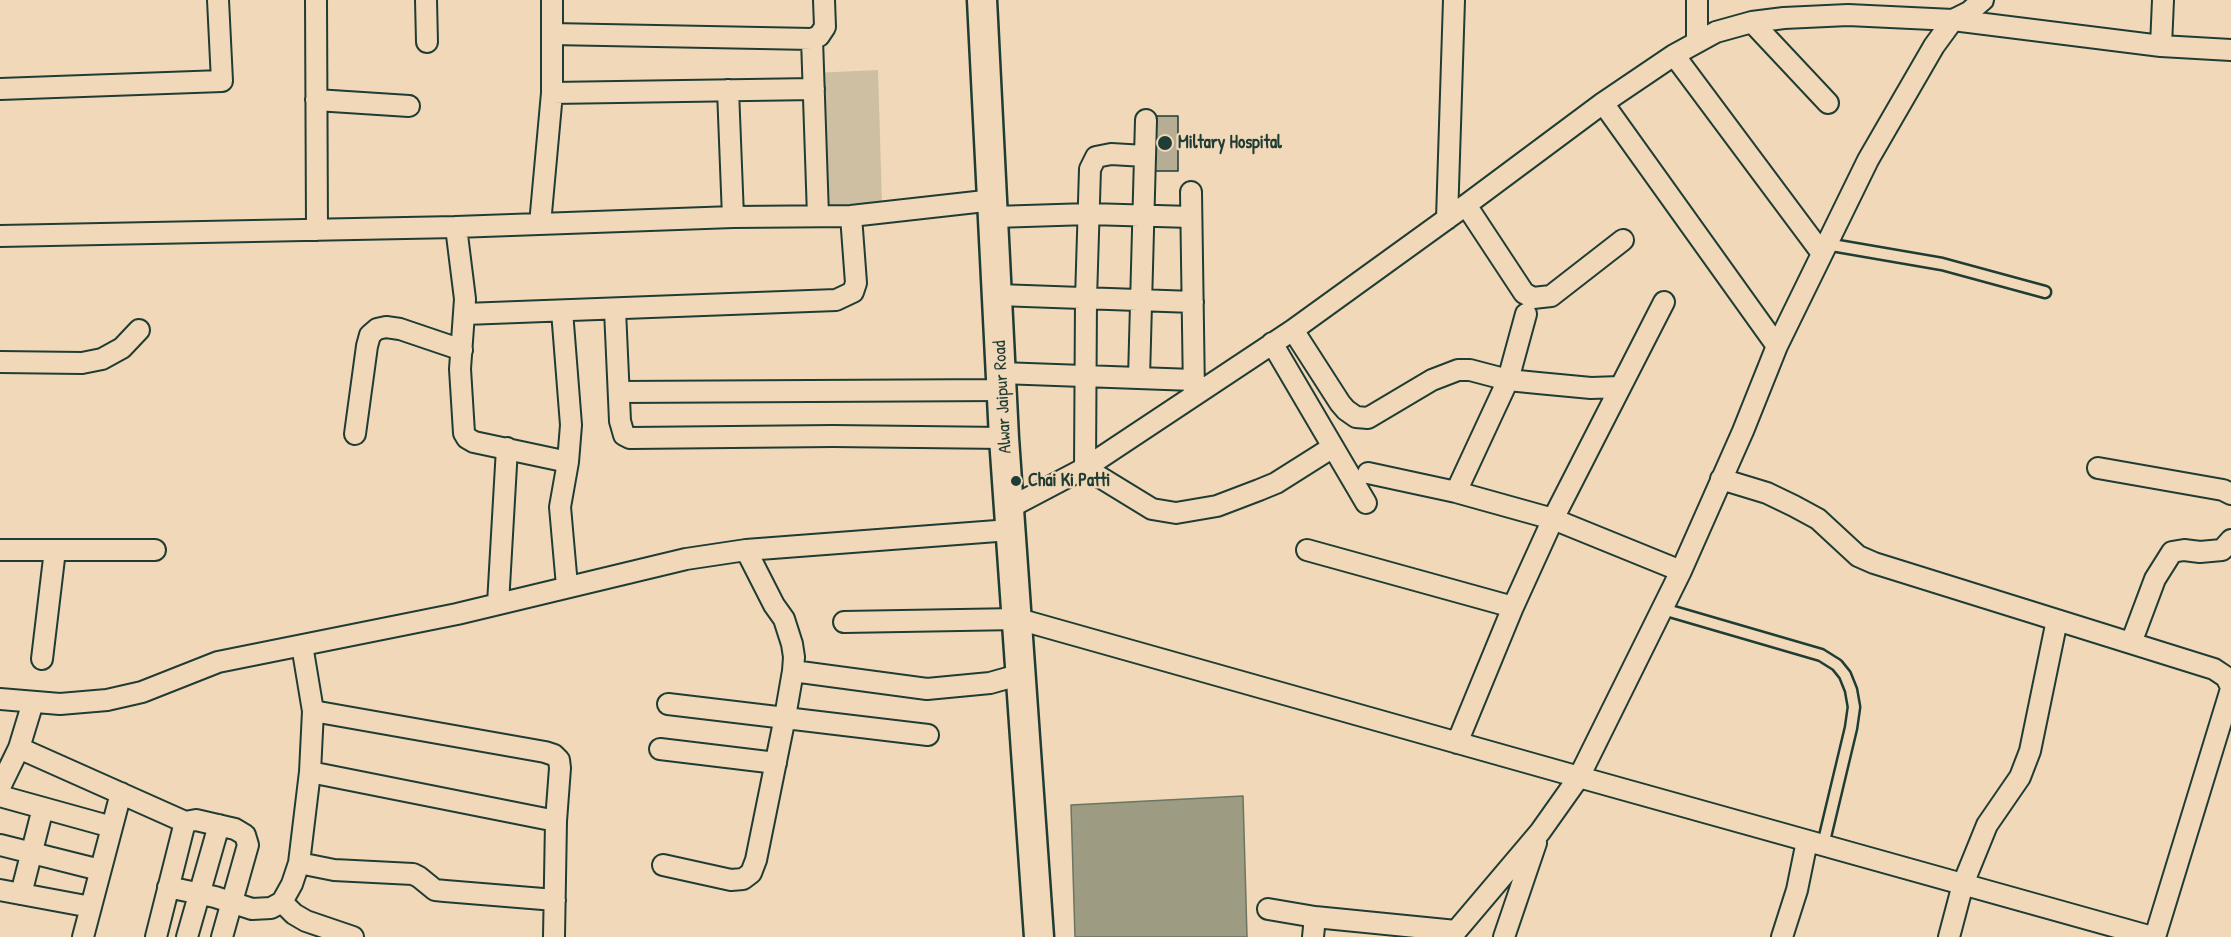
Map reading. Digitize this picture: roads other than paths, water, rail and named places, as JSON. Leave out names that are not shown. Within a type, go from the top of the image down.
[{"type":"main road","name":"Alwar Jaipur Road","points":[[982,0],[1004,438],[1022,674],[1038,937]]},
{"type":"street","points":[[0,88],[222,81],[218,0]]},
{"type":"street","points":[[316,0],[317,230]]},
{"type":"street","points":[[426,0],[427,42]]},
{"type":"street","points":[[540,224],[552,93],[552,0]]},
{"type":"street","points":[[552,34],[812,39],[819,36],[825,27],[824,0]]},
{"type":"street","points":[[1447,219],[1454,0]]},
{"type":"street","points":[[1697,0],[1697,41]]},
{"type":"street","points":[[1268,909],[1454,934],[1540,832],[1579,777],[1663,609],[1743,431],[1777,346],[1868,160],[1934,46],[1953,20],[1969,12],[1983,0]]},
{"type":"street","points":[[2161,46],[2163,0]]},
{"type":"street","points":[[0,699],[83,703],[107,700],[142,692],[218,662],[540,595],[659,563],[746,550],[1010,519],[1085,468],[1194,387],[1293,330],[1603,103],[1674,55],[1716,32],[1752,22],[1848,15],[1953,20],[2161,46],[2231,50]]},
{"type":"street","points":[[1752,22],[1828,103]]},
{"type":"street","points":[[812,39],[818,216]]},
{"type":"street","points":[[1674,55],[1824,248]]},
{"type":"street","points":[[552,93],[814,88]]},
{"type":"street","points":[[728,90],[733,217]]},
{"type":"street","points":[[316,100],[409,106]]},
{"type":"street","points":[[1603,103],[1777,346]]},
{"type":"street","points":[[1139,378],[1146,120]]},
{"type":"street","points":[[1085,468],[1086,299],[1090,169],[1096,157],[1111,154],[1145,156]]},
{"type":"street","points":[[1191,192],[1194,387]]},
{"type":"street","points":[[1466,205],[1524,293],[1533,298],[1551,296],[1623,240]]},
{"type":"street","points":[[0,236],[456,227],[733,217],[851,216],[994,209],[1191,216]]},
{"type":"street","points":[[465,314],[836,300],[854,292],[856,284],[851,216]]},
{"type":"street","points":[[456,227],[465,299],[460,369],[464,433],[467,438],[474,441],[568,462]]},
{"type":"street","points":[[998,295],[1193,302]]},
{"type":"street","points":[[1457,743],[1552,519],[1664,302]]},
{"type":"street","points":[[615,310],[621,428],[624,435],[630,438],[833,436],[1004,438]]},
{"type":"street","points":[[562,311],[571,425],[568,462],[560,507],[567,586]]},
{"type":"street","points":[[1456,492],[1508,380],[1526,314]]},
{"type":"street","points":[[355,434],[370,335],[376,329],[386,327],[400,329],[462,350]]},
{"type":"street","points":[[0,362],[82,363],[102,359],[122,348],[139,330]]},
{"type":"street","points":[[1293,330],[1340,403],[1356,417],[1368,418],[1432,380],[1458,370],[1470,370],[1508,380],[1591,387],[1620,387]]},
{"type":"street","points":[[1272,343],[1366,503]]},
{"type":"street","points":[[619,392],[1002,381],[1086,376],[1139,378],[1194,387]]},
{"type":"street","points":[[1085,468],[1152,509],[1176,513],[1217,506],[1276,483],[1333,447]]},
{"type":"street","points":[[498,604],[507,448]]},
{"type":"street","points":[[2098,468],[2223,490],[2231,494]]},
{"type":"street","points":[[1368,473],[1456,492],[1552,519],[1681,571]]},
{"type":"street","points":[[844,622],[1018,619],[2154,937],[2231,688],[2226,677],[2214,669],[1874,563],[1858,556],[1818,519],[1767,493],[1721,479]]},
{"type":"street","points":[[2131,643],[2155,579],[2172,552],[2222,550],[2231,540]]},
{"type":"street","points":[[0,550],[154,550]]},
{"type":"street","points":[[42,659],[56,550]]},
{"type":"street","points":[[663,865],[731,880],[743,879],[751,873],[758,851],[794,672],[794,657],[788,629],[746,550]]},
{"type":"street","points":[[1307,550],[1513,607]]},
{"type":"street","points":[[1949,937],[1963,884],[1987,825],[2020,777],[2030,750],[2057,620]]},
{"type":"street","points":[[168,887],[252,909],[271,908],[282,902],[292,884],[299,863],[310,772],[313,711],[302,645]]},
{"type":"street","points":[[794,672],[927,689],[990,683],[1022,674]]},
{"type":"street","points":[[0,787],[19,748],[33,702]]},
{"type":"street","points":[[668,704],[928,735]]},
{"type":"street","points":[[313,711],[554,755],[559,760],[560,768],[556,821],[554,937]]},
{"type":"street","points":[[19,748],[185,822],[196,820],[235,829],[245,835],[248,845],[222,937]]},
{"type":"street","points":[[660,748],[776,763]]},
{"type":"street","points":[[310,772],[556,821]]},
{"type":"street","points":[[83,937],[121,793]]},
{"type":"street","points":[[0,796],[112,827]]},
{"type":"street","points":[[21,894],[43,808]]},
{"type":"street","points":[[156,937],[185,822]]},
{"type":"street","points":[[187,937],[219,825]]},
{"type":"street","points":[[1508,936],[1540,832]]},
{"type":"street","points":[[1782,937],[1815,843]]},
{"type":"street","points":[[0,845],[100,870]]},
{"type":"street","points":[[299,863],[334,870],[413,874],[435,890],[555,900]]},
{"type":"street","points":[[0,890],[91,907]]},
{"type":"street","points":[[282,902],[294,914],[306,921],[353,937]]},
{"type":"street","points":[[1313,937],[1315,916]]},
{"type":"lane","points":[[1824,248],[1942,264],[2045,292]]},
{"type":"lane","points":[[1663,609],[1821,655],[1837,665],[1845,675],[1854,707],[1851,728],[1815,843]]},
{"type":"place","name":"Miltary Hospital","points":[[1165,143]]},
{"type":"place","name":"Chai Ki Patti","points":[[1016,481]]}]
